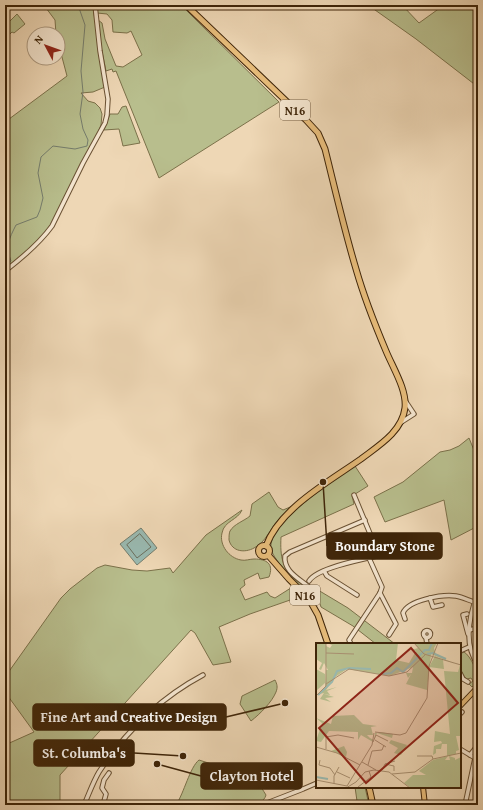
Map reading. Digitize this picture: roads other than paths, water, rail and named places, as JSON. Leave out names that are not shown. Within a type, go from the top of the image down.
[{"type":"highway","name":"N16","points":[[186,5],[306,120],[321,138],[357,270],[406,402],[405,410],[400,423],[394,432],[375,448],[325,482],[289,512],[280,523],[266,546]]},
{"type":"highway","name":"N16","points":[[266,546],[270,550],[268,555]]},
{"type":"highway","name":"N16","points":[[266,546],[260,547],[258,552],[265,557],[268,555]]},
{"type":"highway","name":"N16","points":[[268,555],[309,599],[318,615],[328,643]]},
{"type":"highway","points":[[369,788],[373,805]]},
{"type":"main road","points":[[461,705],[478,687]]},
{"type":"main road","points":[[423,788],[425,805]]},
{"type":"street","points":[[5,271],[46,235],[105,123],[108,99],[100,51],[95,5]]},
{"type":"street","points":[[400,423],[414,414],[406,402]]},
{"type":"street","points":[[354,495],[371,536]]},
{"type":"street","points":[[309,599],[312,596],[313,591],[289,570],[285,563],[285,556],[290,552],[365,520]]},
{"type":"street","points":[[308,581],[324,571],[348,563],[386,554]]},
{"type":"street","points":[[350,643],[349,640],[380,593],[382,584],[369,558]]},
{"type":"street","points":[[324,571],[327,576],[357,595]]},
{"type":"street","points":[[351,590],[354,585]]},
{"type":"street","points":[[380,593],[396,624],[389,635]]},
{"type":"street","points":[[468,636],[474,602],[478,593]]},
{"type":"street","points":[[405,619],[403,613],[406,608],[430,598],[446,595],[458,596],[474,602]]},
{"type":"street","points":[[430,598],[434,607],[442,605]]},
{"type":"street","points":[[467,614],[463,615],[469,647],[478,665]]},
{"type":"street","points":[[469,630],[478,628]]},
{"type":"street","points":[[426,638],[428,643]]},
{"type":"street","points":[[461,651],[469,647]]},
{"type":"street","points":[[84,805],[99,773],[118,746],[142,718],[175,692],[203,675]]},
{"type":"street","points":[[461,675],[463,679],[468,682]]},
{"type":"street","points":[[470,755],[478,746]]},
{"type":"street","points":[[461,750],[477,759],[465,805]]},
{"type":"street","points":[[103,805],[106,794],[102,788],[104,780],[109,773]]},
{"type":"street","points":[[278,783],[285,779]]},
{"type":"street","points":[[262,805],[316,783]]},
{"type":"water","points":[[141,528],[157,548],[137,565],[120,544]]},
{"type":"waterway","points":[[5,266],[11,261],[8,247],[11,234],[16,225],[37,217],[40,210],[43,198],[38,173],[41,157],[53,146],[75,149],[87,146],[88,140],[83,129],[80,114],[83,92],[81,71],[85,25],[78,5]]},
{"type":"place","name":"Boundary Stone","points":[[323,482]]},
{"type":"place","name":"Fine Art and Creative Design","points":[[285,703]]},
{"type":"place","name":"St. Columba's","points":[[183,756]]},
{"type":"place","name":"Clayton Hotel","points":[[157,764]]}]
